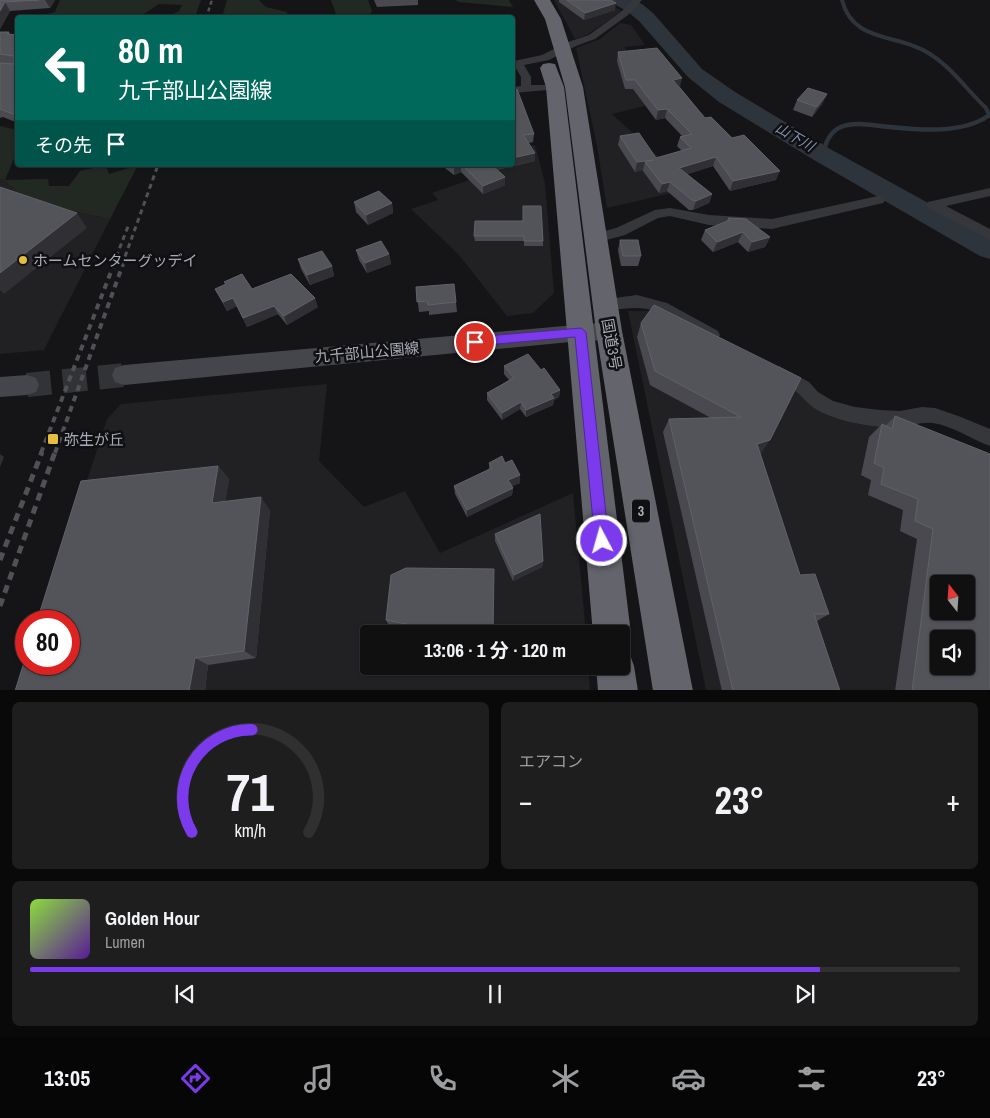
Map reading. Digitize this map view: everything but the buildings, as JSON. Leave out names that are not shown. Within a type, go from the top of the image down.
[{"type":"highway","name":"国道3号","points":[[526,0],[535,20],[574,87],[595,238],[612,625]]},
{"type":"highway","name":"国道3号","points":[[542,0],[552,19],[555,87],[598,323],[673,690]]},
{"type":"highway","points":[[616,675],[618,690]]},
{"type":"main road","name":"九千部山公園線","points":[[124,375],[598,323]]},
{"type":"main road","points":[[0,387],[27,385]]},
{"type":"street","points":[[526,89],[526,78],[518,63],[554,53],[592,38],[637,1]]},
{"type":"street","points":[[515,90],[555,87]]},
{"type":"street","points":[[990,192],[933,205],[990,235]]},
{"type":"street","points":[[595,238],[620,232],[655,214],[670,212],[709,220],[772,224],[878,200]]},
{"type":"street","points":[[598,323],[637,301],[662,307],[726,344]]},
{"type":"street","points":[[768,368],[803,387],[812,397],[828,407],[855,415],[880,418],[900,419],[922,415],[935,416],[955,422],[990,438]]},
{"type":"shaded area","points":[[60,0],[201,0],[196,15],[171,15],[179,11],[182,5],[159,4],[142,15],[44,15],[55,12]]},
{"type":"shaded area","points":[[227,0],[259,0],[266,7],[287,12],[288,15],[223,15]]},
{"type":"shaded area","points":[[331,0],[368,0],[372,11],[369,15],[336,15]]},
{"type":"shaded area","points":[[455,0],[509,0],[513,7],[459,2]]},
{"type":"shaded area","points":[[554,0],[603,0],[622,11],[587,35],[575,39]]},
{"type":"shaded area","points":[[620,23],[631,25],[645,45],[625,47],[645,106],[612,114],[693,188],[607,208],[597,146],[576,48],[600,39]]},
{"type":"shaded area","points":[[0,126],[15,130],[15,156],[5,180],[48,179],[49,186],[69,186],[80,171],[107,167],[109,174],[137,167],[110,219],[29,202],[4,180],[0,179]]},
{"type":"shaded area","points":[[535,145],[545,183],[554,293],[533,313],[507,316],[459,255],[411,209],[438,200],[432,193],[506,167],[515,167],[515,149]]},
{"type":"shaded area","points":[[0,179],[4,180],[30,202],[110,219],[44,350],[0,354]]},
{"type":"shaded area","points":[[628,311],[652,311],[799,390],[811,405],[858,424],[904,425],[990,459],[990,690],[706,690]]},
{"type":"shaded area","points":[[327,384],[319,461],[364,507],[405,491],[440,553],[573,493],[585,625],[360,625],[360,675],[589,675],[590,690],[21,690],[49,675],[80,675],[80,610],[45,610],[107,419],[121,404]]},
{"type":"waterway","name":"山下川","points":[[620,0],[635,8],[646,17],[695,73],[727,97],[823,155],[990,249]]},
{"type":"waterway","points":[[842,0],[848,14],[856,24],[867,31],[918,47],[938,60],[986,108],[989,115],[986,117]]},
{"type":"waterway","points":[[823,155],[826,142],[831,135],[837,129],[847,125],[866,124],[914,129],[940,129],[966,126],[988,116]]},
{"type":"tunnel","points":[[27,385],[124,375]]},
{"type":"railway","points":[[207,15],[212,0]]},
{"type":"railway","points":[[122,265],[157,167]]},
{"type":"railway","points":[[113,265],[129,224]]},
{"type":"railway","points":[[41,453],[114,264]]},
{"type":"railway","points":[[55,453],[123,264]]},
{"type":"railway","points":[[0,560],[42,452]]},
{"type":"railway","points":[[0,606],[55,452]]},
{"type":"place","name":"ホームセンターグッデイ","points":[[23,260]]},
{"type":"place","name":"弥生が丘","points":[[53,439]]},
{"type":"route","points":[[475,342],[581,332],[602,541]]}]
